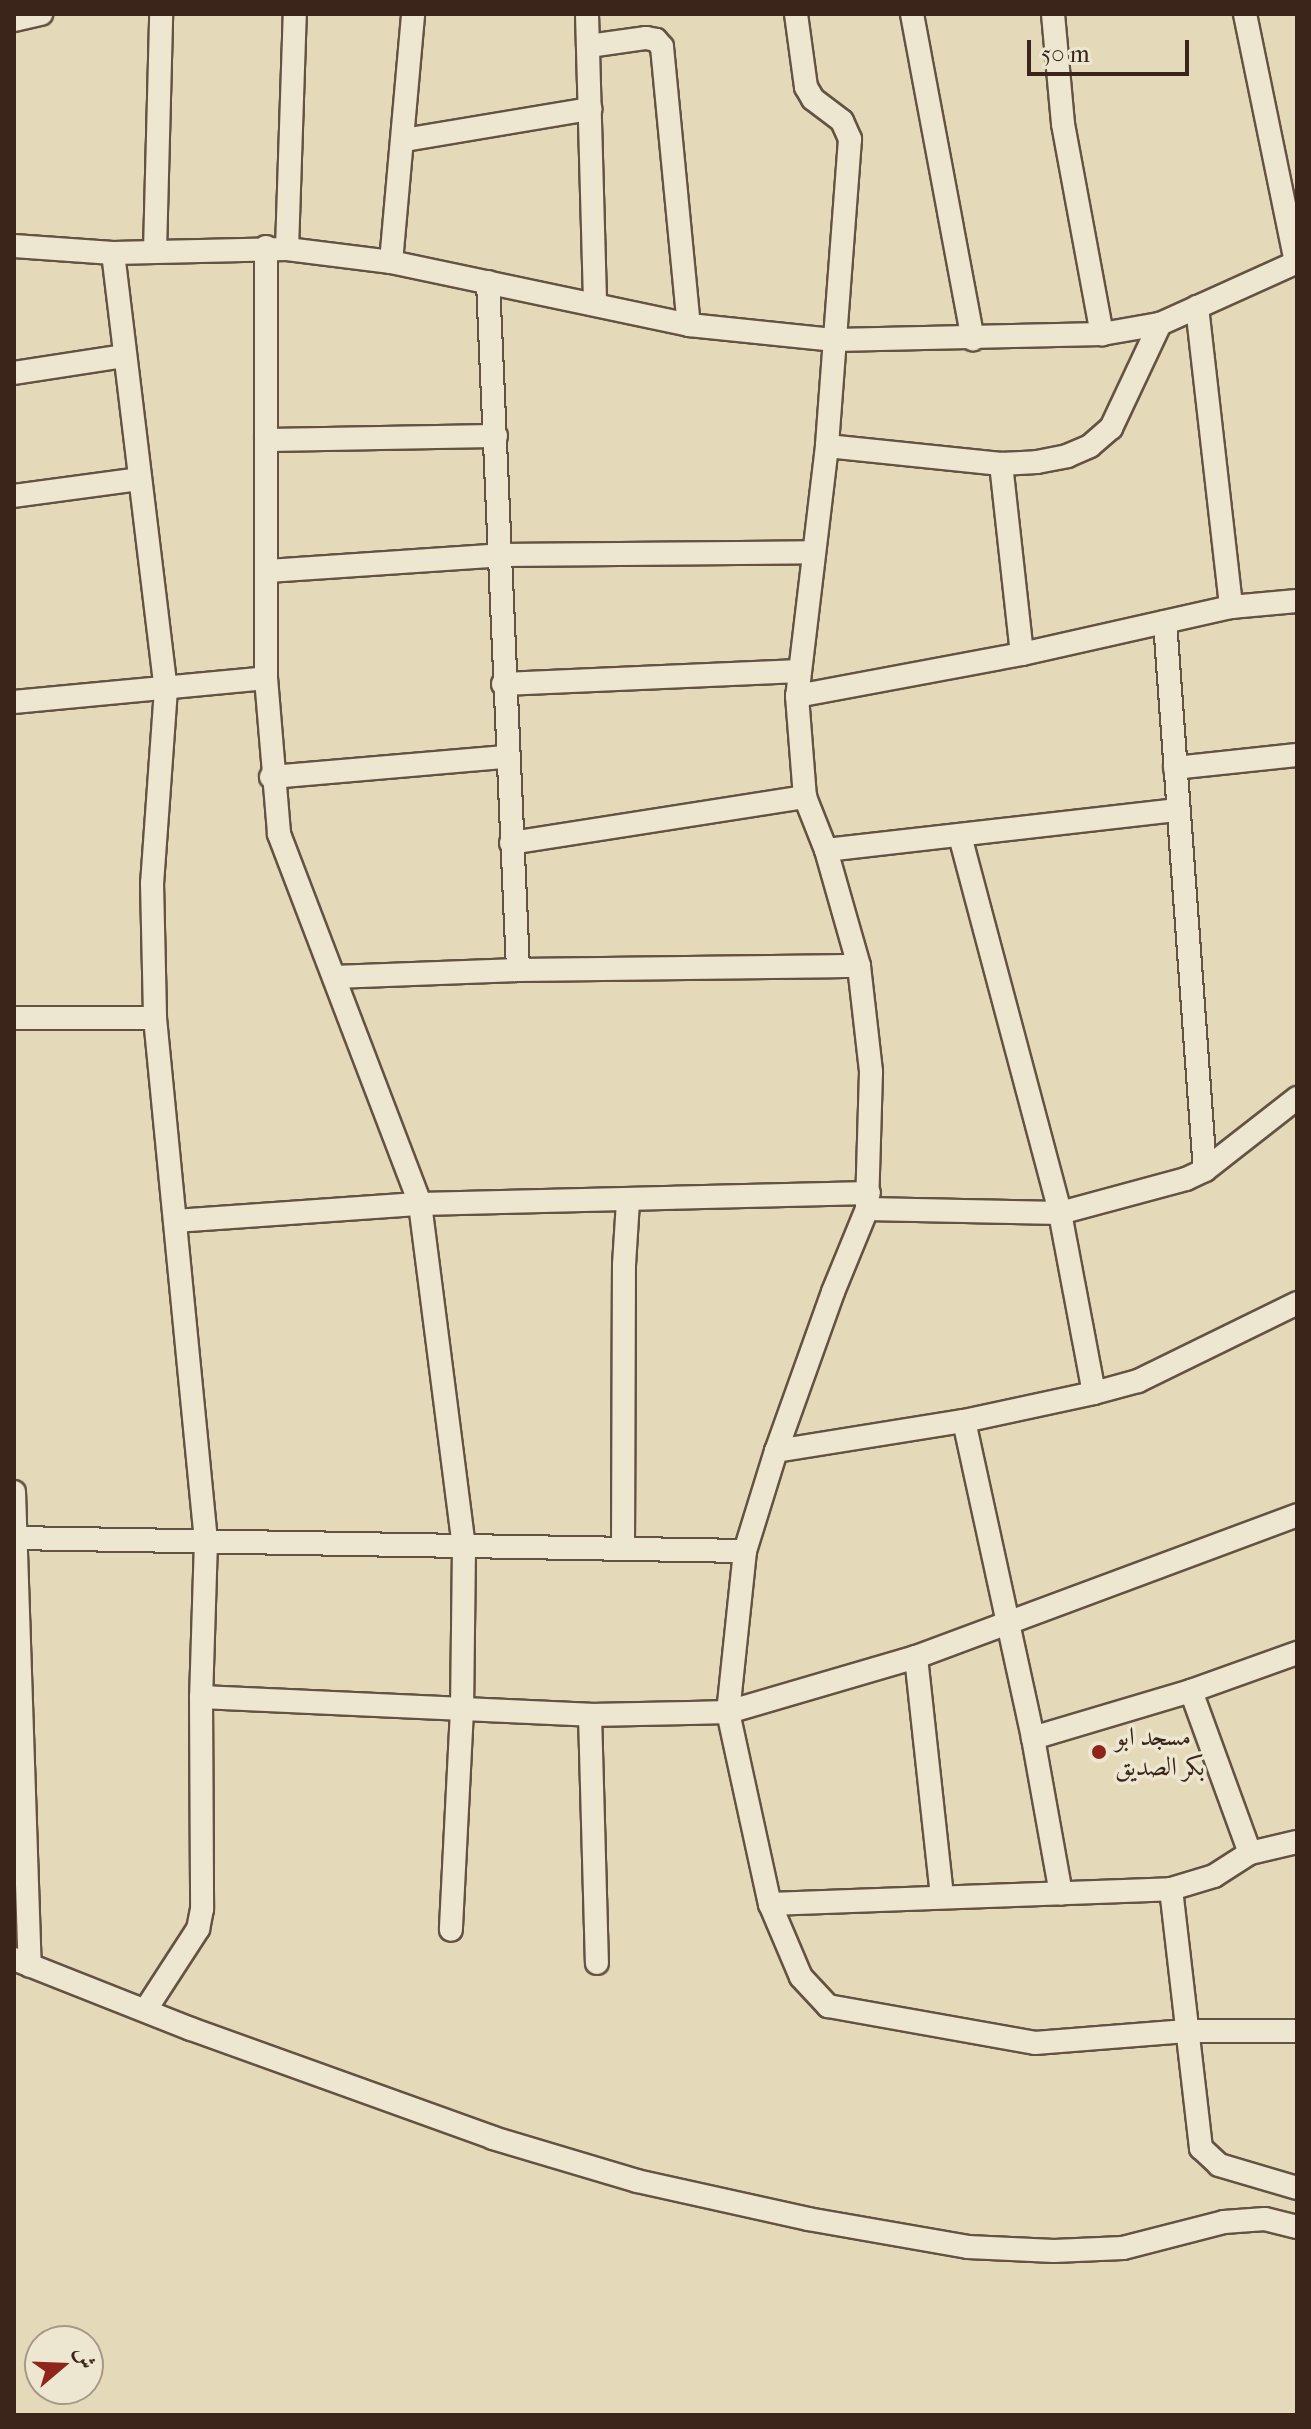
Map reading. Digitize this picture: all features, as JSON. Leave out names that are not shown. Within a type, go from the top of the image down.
[{"type":"street","points":[[14,20],[41,14]]},
{"type":"street","points":[[155,251],[161,14]]},
{"type":"street","points":[[295,14],[266,440],[266,678],[271,777],[286,859],[420,1204],[464,1548],[462,1710],[451,1930]]},
{"type":"street","points":[[391,262],[413,14]]},
{"type":"street","points":[[587,14],[595,304]]},
{"type":"street","points":[[796,14],[806,87],[813,99],[842,121],[850,139],[827,446],[797,696],[805,797],[826,850],[859,966],[871,1072],[868,1201],[776,1451],[745,1551],[728,1712],[770,1904],[801,1977],[828,2006],[1035,2043],[1187,2031],[1297,2031]]},
{"type":"street","points":[[912,14],[973,339]]},
{"type":"street","points":[[1053,14],[1063,124],[1102,334]]},
{"type":"street","points":[[14,246],[113,253],[277,248],[391,262],[689,325],[835,340],[1102,334],[1160,324],[1297,262],[1245,14]]},
{"type":"street","points":[[589,46],[646,38],[656,40],[662,47],[689,325]]},
{"type":"street","points":[[404,140],[590,109]]},
{"type":"street","points":[[113,253],[166,689],[152,883],[155,1018],[206,1541],[201,1697],[200,1919],[198,1929],[146,2009]]},
{"type":"street","points":[[488,282],[506,757],[518,970]]},
{"type":"street","points":[[1197,307],[1231,607]]},
{"type":"street","points":[[827,446],[1001,464],[1052,459],[1090,446],[1111,428],[1160,324]]},
{"type":"street","points":[[14,373],[124,356]]},
{"type":"street","points":[[266,440],[496,436]]},
{"type":"street","points":[[1001,464],[1022,654]]},
{"type":"street","points":[[14,496],[139,479]]},
{"type":"street","points":[[268,571],[500,555],[814,552]]},
{"type":"street","points":[[797,696],[1022,654],[1231,607],[1297,601]]},
{"type":"street","points":[[1165,622],[1205,1170]]},
{"type":"street","points":[[503,684],[800,671]]},
{"type":"street","points":[[14,702],[266,678]]},
{"type":"street","points":[[1175,768],[1297,755]]},
{"type":"street","points":[[271,777],[506,757]]},
{"type":"street","points":[[511,843],[805,797]]},
{"type":"street","points":[[826,850],[1178,810]]},
{"type":"street","points":[[960,836],[1060,1213],[1094,1393]]},
{"type":"street","points":[[334,977],[518,970],[859,966]]},
{"type":"street","points":[[14,1018],[155,1018]]},
{"type":"street","points":[[175,1221],[420,1204],[628,1201],[868,1201],[1060,1213],[1186,1179],[1205,1170],[1297,1098]]},
{"type":"street","points":[[623,1547],[624,1265],[628,1201]]},
{"type":"street","points":[[776,1451],[964,1421],[1138,1381],[1297,1303]]},
{"type":"street","points":[[964,1421],[1005,1621],[1033,1738],[1061,1894]]},
{"type":"street","points":[[14,1492],[22,1963],[493,2138],[637,2181],[854,2228],[968,2247],[1054,2251],[1123,2248],[1224,2222],[1265,2219],[1297,2227]]},
{"type":"street","points":[[201,1697],[590,1715],[728,1712],[916,1657],[1005,1621],[1297,1515]]},
{"type":"street","points":[[16,1538],[745,1551]]},
{"type":"street","points":[[1033,1738],[1191,1691],[1297,1653]]},
{"type":"street","points":[[916,1657],[942,1896]]},
{"type":"street","points":[[1191,1691],[1250,1853]]},
{"type":"street","points":[[590,1715],[597,1963]]},
{"type":"street","points":[[770,1904],[1171,1889],[1214,1876],[1250,1853],[1297,1842]]},
{"type":"street","points":[[1171,1889],[1201,2148],[1219,2165],[1297,2188]]},
{"type":"place","name":"مسجد ابو بكر الصديق","points":[[1099,1752]]}]
